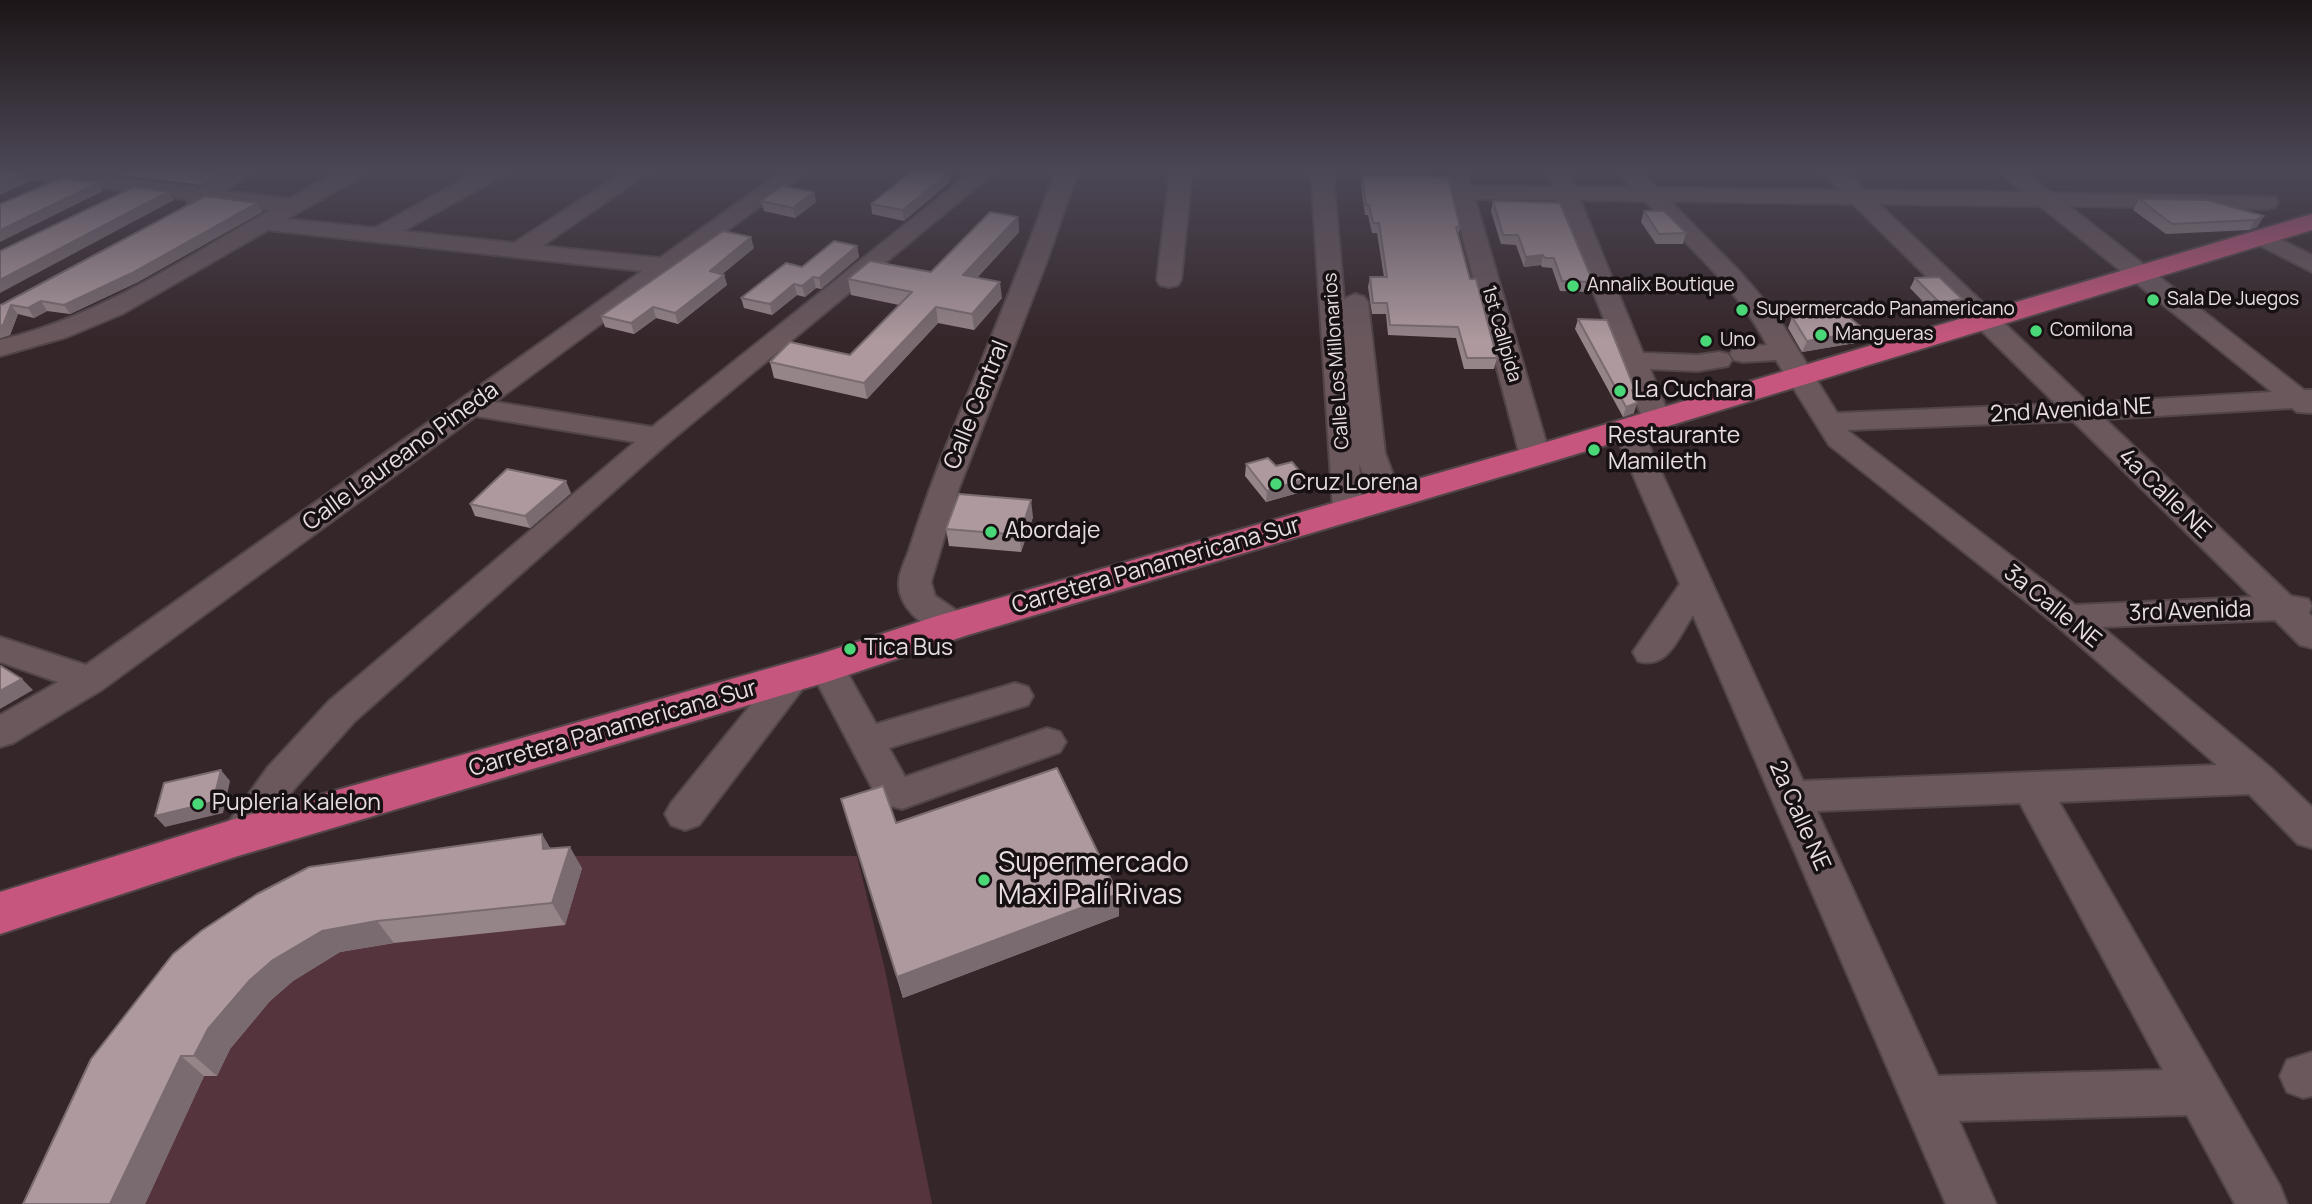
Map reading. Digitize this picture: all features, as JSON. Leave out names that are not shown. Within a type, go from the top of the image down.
[{"type":"highway","name":"Carretera Panamericana Sur","points":[[0,913],[238,837],[810,672],[954,625],[1642,424],[1792,365],[1988,321],[2261,237],[2302,227]]},
{"type":"street","points":[[0,348],[49,336],[94,317],[168,279],[256,227]]},
{"type":"street","points":[[303,227],[667,266]]},
{"type":"street","points":[[379,235],[393,227]]},
{"type":"street","points":[[520,250],[555,227]]},
{"type":"street","name":"Calle Laureano Pineda","points":[[0,733],[90,680],[720,227]]},
{"type":"street","points":[[238,837],[281,778],[342,711],[658,437],[916,227]]},
{"type":"street","name":"Calle Central","points":[[954,625],[927,611],[917,598],[915,582],[944,488],[1047,227]]},
{"type":"street","points":[[1169,279],[1175,227]]},
{"type":"street","name":"Calle Los Millonarios","points":[[1330,227],[1367,505]]},
{"type":"street","name":"Calle Los Millonarios","points":[[1348,227],[1370,453],[1367,505]]},
{"type":"street","name":"1st Callpida","points":[[1471,227],[1535,456]]},
{"type":"street","name":"2a Calle NE","points":[[1579,227],[1632,360],[1642,424],[1696,586],[1971,1204]]},
{"type":"street","name":"3a Calle NE","points":[[1681,227],[1768,319],[1792,365],[1839,439],[2068,617],[2258,779],[2312,832]]},
{"type":"street","name":"4a Calle NE","points":[[1890,227],[2079,412],[2298,607],[2312,636]]},
{"type":"street","points":[[2082,227],[2308,402]]},
{"type":"street","points":[[2261,237],[2312,265]]},
{"type":"street","points":[[0,324],[49,336]]},
{"type":"street","points":[[1632,360],[1698,363],[1731,357],[1792,365]]},
{"type":"street","name":"2nd Avenida NE","points":[[1830,422],[2308,402]]},
{"type":"street","points":[[471,407],[658,437]]},
{"type":"street","points":[[1650,652],[1696,586]]},
{"type":"street","name":"3rd Avenida","points":[[2068,617],[2298,607]]},
{"type":"street","points":[[0,649],[90,680]]},
{"type":"street","points":[[685,814],[810,672],[866,741],[894,792],[902,794],[1047,742]]},
{"type":"street","points":[[866,741],[1015,696]]},
{"type":"street","points":[[1790,797],[2258,779]]},
{"type":"street","points":[[2032,789],[2262,1204]]},
{"type":"street","points":[[1926,1099],[2200,1092]]},
{"type":"shaded area","points":[[555,856],[857,856],[885,970],[932,1204],[60,1204],[194,975]]},
{"type":"building","points":[[50,227],[101,227],[0,280],[0,251]]},
{"type":"building","points":[[147,227],[214,227],[132,273],[64,305],[41,301],[28,308],[11,305],[3,325],[0,326],[0,305]]},
{"type":"building","points":[[975,227],[1008,227],[963,275],[1000,282],[972,314],[936,307],[864,383],[770,362],[790,342],[850,355],[912,292],[848,279],[870,261],[931,272]]},
{"type":"building","points":[[1380,227],[1456,227],[1470,279],[1476,279],[1497,358],[1467,358],[1458,327],[1390,325],[1387,303],[1373,303],[1370,277],[1387,277]]},
{"type":"building","points":[[1501,227],[1570,227],[1593,282],[1562,281],[1554,258],[1545,258],[1543,255],[1526,257],[1518,235],[1503,235]]},
{"type":"building","points":[[1655,227],[1680,227],[1686,233],[1659,234]]},
{"type":"building","points":[[723,231],[751,237],[710,271],[724,275],[675,313],[653,307],[631,323],[601,316]]},
{"type":"building","points":[[834,241],[857,246],[819,278],[813,277],[802,286],[794,284],[770,304],[741,298],[786,263],[802,267]]},
{"type":"building","points":[[1939,277],[1962,299],[1940,303],[1915,278]]},
{"type":"building","points":[[1840,310],[1866,331],[1807,341],[1792,317]]},
{"type":"building","points":[[1578,319],[1607,320],[1635,390],[1632,390],[1637,403],[1626,407]]},
{"type":"building","points":[[1268,458],[1276,466],[1292,462],[1306,479],[1267,491],[1246,464]]},
{"type":"building","points":[[507,469],[566,481],[525,516],[470,504]]},
{"type":"building","points":[[959,494],[1031,500],[1020,535],[946,529]]},
{"type":"building","points":[[0,667],[22,679],[0,691]]},
{"type":"building","name":"Supermercado Maxi Palí Rivas","points":[[1057,768],[1118,894],[897,977],[841,799],[883,786],[896,823]]},
{"type":"building","points":[[221,770],[213,802],[155,816],[164,783]]},
{"type":"building","points":[[542,834],[543,849],[570,847],[552,903],[377,921],[322,931],[273,960],[250,980],[208,1029],[194,1056],[181,1056],[110,1204],[23,1204],[91,1059],[173,954],[201,931],[257,894],[309,867]]},
{"type":"place","name":"Annalix Boutique","points":[[1573,286]]},
{"type":"place","name":"Sala De Juegos","points":[[2153,300]]},
{"type":"place","name":"Supermercado Panamericano","points":[[1742,310]]},
{"type":"place","name":"Comilona","points":[[2036,331]]},
{"type":"place","name":"Mangueras","points":[[1821,335]]},
{"type":"place","name":"Uno","points":[[1706,341]]},
{"type":"place","name":"La Cuchara","points":[[1620,391]]},
{"type":"place","name":"Restaurante Mamileth","points":[[1594,450]]},
{"type":"place","name":"Cruz Lorena","points":[[1276,484]]},
{"type":"place","name":"Abordaje","points":[[991,532]]},
{"type":"place","name":"Tica Bus","points":[[850,649]]},
{"type":"place","name":"Pupleria Kalelon","points":[[198,804]]},
{"type":"place","name":"Supermercado Maxi Palí Rivas","points":[[984,880]]}]
